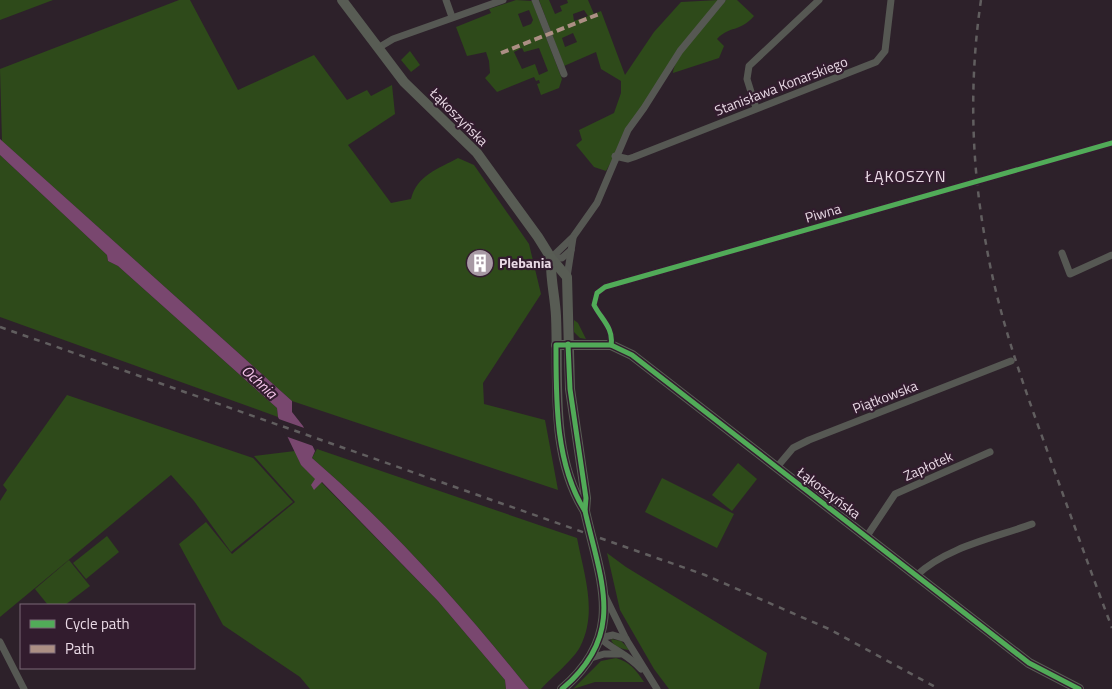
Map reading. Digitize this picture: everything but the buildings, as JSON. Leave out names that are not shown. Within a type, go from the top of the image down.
[{"type":"street","name":"Łąkoszyńska","points":[[342,0],[404,82],[477,153],[551,258],[567,277]]},
{"type":"street","points":[[446,0],[452,17]]},
{"type":"street","points":[[378,48],[393,39],[503,0]]},
{"type":"street","points":[[535,0],[564,74]]},
{"type":"street","points":[[585,511],[578,500],[570,475],[558,421],[556,316],[550,271],[551,258],[573,237],[597,203],[615,156],[628,130],[680,50],[722,0]]},
{"type":"street","points":[[756,108],[747,80],[749,66],[820,0]]},
{"type":"street","name":"Stanisława Konarskiego","points":[[615,156],[628,159],[634,157],[876,62],[886,51],[891,0]]},
{"type":"street","name":"Piwna","points":[[611,345],[612,337],[608,326],[594,305],[597,293],[605,287],[1112,143]]},
{"type":"street","points":[[562,689],[578,675],[591,658],[600,638],[605,618],[604,593],[585,511],[586,498],[570,389],[567,277],[573,237]]},
{"type":"street","points":[[551,258],[562,258],[571,250]]},
{"type":"street","points":[[1062,253],[1070,274],[1112,255]]},
{"type":"street","name":"Łąkoszyńska","points":[[556,345],[611,345],[632,355],[1029,663],[1079,689]]},
{"type":"street","name":"Piątkowska","points":[[777,467],[793,448],[809,440],[1011,361]]},
{"type":"street","name":"Zapłotek","points":[[867,536],[894,494],[990,452]]},
{"type":"street","points":[[917,575],[928,565],[946,555],[1032,524]]},
{"type":"street","points":[[604,593],[626,639],[657,689]]},
{"type":"street","points":[[600,638],[613,636],[626,639]]},
{"type":"street","points":[[600,638],[610,648],[625,654],[652,681]]},
{"type":"street","points":[[0,642],[24,689]]},
{"type":"street","points":[[591,658],[604,654],[625,654]]},
{"type":"green space","points":[[0,0],[53,0],[0,20]]},
{"type":"green space","points":[[179,0],[190,0],[238,90],[314,55],[347,100],[367,90],[371,96],[392,85],[395,114],[348,145],[391,203],[411,199],[423,178],[458,158],[474,165],[529,244],[541,294],[483,383],[484,404],[545,420],[558,490],[292,401],[2,141],[0,69]]},
{"type":"green space","points":[[516,0],[532,1],[562,79],[559,88],[541,95],[537,84],[540,83],[539,80],[536,81],[534,77],[497,92],[485,78],[490,73],[486,52],[467,56],[456,27],[491,13],[489,9]],"holes":[[[529,10],[533,20],[531,24],[523,27],[518,14]],[[522,48],[524,52],[539,48],[548,71],[539,75],[535,64],[522,69],[514,52]]]},
{"type":"green space","points":[[539,0],[549,0],[555,14],[562,11],[560,6],[568,3],[567,0],[588,0],[594,14],[601,11],[625,75],[654,32],[681,2],[719,0],[637,115],[606,171],[594,167],[576,145],[582,140],[579,130],[614,113],[621,93],[621,81],[601,69],[596,52],[564,66]],"holes":[[[584,10],[588,16],[574,21],[573,14]],[[573,33],[577,42],[565,47],[562,38]]]},
{"type":"green space","points":[[726,0],[737,0],[754,16],[744,25],[726,32],[717,39],[724,46],[719,58],[673,73],[675,66],[687,47]]},
{"type":"green space","points":[[410,51],[420,65],[411,72],[401,60]]},
{"type":"green space","points":[[0,155],[107,255],[108,261],[118,266],[277,408],[278,417],[0,317]]},
{"type":"green space","points":[[574,320],[578,323],[586,339],[580,338],[574,332]]},
{"type":"green space","points":[[67,395],[253,458],[293,502],[231,552],[194,501],[171,475],[0,617],[0,501],[7,490],[3,485]]},
{"type":"green space","points":[[317,449],[577,538],[586,580],[589,607],[585,634],[577,652],[541,689],[529,689],[426,569],[342,484],[312,458]]},
{"type":"green space","points":[[295,451],[301,465],[316,479],[315,489],[321,482],[438,601],[505,680],[506,689],[310,689],[300,677],[223,625],[179,544],[206,522],[232,554],[295,502],[254,456]]},
{"type":"green space","points":[[738,463],[757,479],[732,511],[712,495]]},
{"type":"green space","points":[[662,478],[734,514],[717,548],[645,512]]},
{"type":"green space","points":[[107,536],[119,552],[86,579],[73,563]]},
{"type":"green space","points":[[607,553],[626,567],[767,653],[759,689],[669,689],[654,669],[620,610]]},
{"type":"green space","points":[[69,560],[90,586],[66,604],[47,604],[35,589]]},
{"type":"green space","points":[[611,639],[621,641],[630,650],[618,647],[613,644]]},
{"type":"green space","points":[[616,658],[632,667],[644,682],[595,682],[573,689],[601,661]]},
{"type":"water","name":"Ochnia","points":[[0,139],[292,401],[292,412],[303,426],[315,451],[312,458],[342,484],[426,569],[529,689],[506,689],[505,680],[438,601],[322,482],[314,490],[311,485],[315,479],[301,465],[278,417],[277,408],[118,266],[108,261],[107,255],[0,155]]},
{"type":"pier","points":[[276,418],[307,429],[316,447],[285,436]]},
{"type":"railway","points":[[981,0],[977,30],[973,122],[977,184],[991,272],[1005,327],[1022,381],[1112,628]]},
{"type":"railway","points":[[0,327],[705,575],[829,629],[939,689]]},
{"type":"marked path","points":[[501,53],[599,14]]},
{"type":"cycle path","points":[[611,345],[609,329],[594,305],[597,293],[605,287],[1112,143]]},
{"type":"cycle path","points":[[562,689],[582,668],[595,648],[602,627],[604,606],[602,584],[585,511],[586,498],[570,389],[568,344]]},
{"type":"cycle path","points":[[585,511],[575,493],[568,473],[559,431],[556,345],[611,345],[632,355],[1029,663],[1079,689]]},
{"type":"place","name":"Plebania","points":[[480,263]]},
{"type":"district","name":"ŁĄKOSZYN","points":[[906,176]]}]
